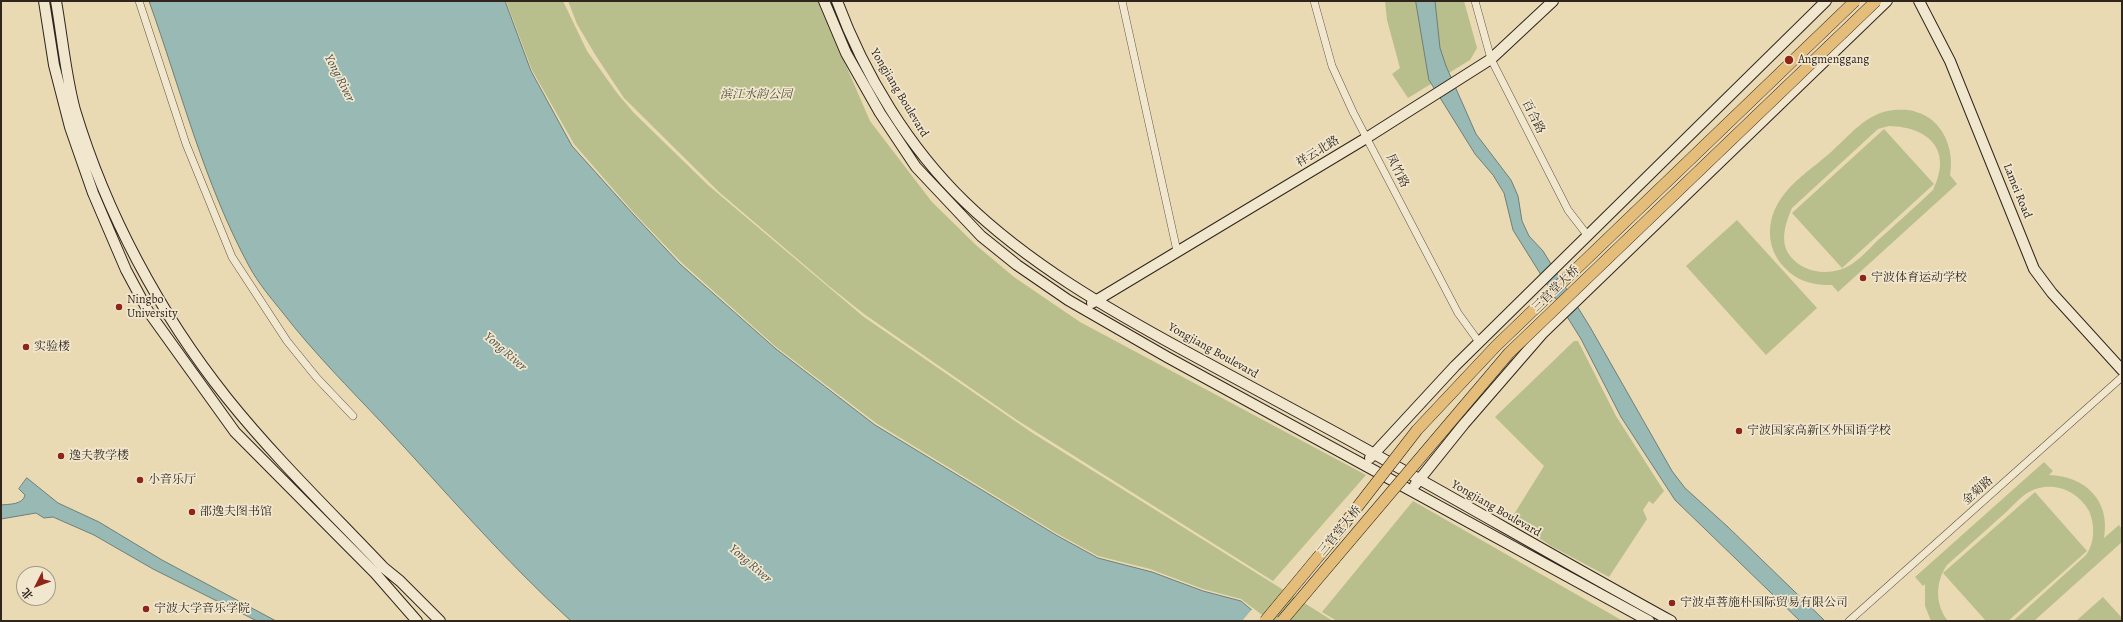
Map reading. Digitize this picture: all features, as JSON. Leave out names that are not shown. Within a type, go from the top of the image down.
[{"type":"main road","name":"三官堂大桥","points":[[1265,621],[1328,545],[1417,430],[1496,346],[1855,1]]},
{"type":"main road","name":"三官堂大桥","points":[[1282,621],[1509,353],[1876,1]]},
{"type":"street","points":[[44,1],[54,64],[75,142],[93,193],[126,270],[148,311],[236,432],[375,573],[417,621]]},
{"type":"street","points":[[56,1],[75,109],[103,189],[143,271],[183,336],[226,397],[276,454],[384,568],[400,581],[440,621]]},
{"type":"street","points":[[139,1],[186,144],[232,257],[287,341],[317,378],[353,416]]},
{"type":"street","name":"Yongjiang Boulevard","points":[[824,1],[846,53],[880,112],[916,167],[981,236],[1017,265],[1083,308],[1167,357],[1648,621]]},
{"type":"street","name":"Yongjiang Boulevard","points":[[837,1],[848,30],[884,97],[912,142],[965,203],[1067,283],[1150,332],[1374,454],[1671,621]]},
{"type":"street","points":[[1122,1],[1177,251]]},
{"type":"street","name":"凤竹路","points":[[1314,1],[1332,66],[1458,313],[1479,342]]},
{"type":"street","name":"百合路","points":[[1475,1],[1491,59],[1568,210],[1588,236]]},
{"type":"street","name":"祥云北路","points":[[1083,308],[1368,137],[1491,59],[1553,1]]},
{"type":"street","points":[[1364,465],[1479,342],[1826,1]]},
{"type":"street","points":[[1411,492],[1418,480],[1464,424],[1542,334],[1887,1]]},
{"type":"street","name":"Lamei Road","points":[[1919,1],[1950,61],[2034,269],[2052,293],[2122,370]]},
{"type":"street","name":"金菊路","points":[[1849,621],[2122,377]]},
{"type":"green space","points":[[506,1],[563,1],[587,51],[617,93],[634,113],[708,185],[864,317],[1031,432],[1333,621],[1270,621],[1241,599],[1203,589],[1150,569],[1098,556],[1056,533],[876,423],[776,347],[682,263],[634,213],[574,144],[532,70]]},
{"type":"green space","name":"滨江水韵公园","points":[[568,1],[818,1],[870,121],[932,202],[977,246],[1014,277],[1080,322],[1366,475],[1273,581],[1017,420],[864,314],[829,286],[719,192],[624,98],[577,24]]},
{"type":"green space","points":[[1385,1],[1464,1],[1477,48],[1470,60],[1408,98],[1392,74],[1400,68],[1387,20]]},
{"type":"green space","points":[[1894,110],[1911,110],[1933,121],[1940,128],[1949,146],[1951,156],[1950,175],[1957,184],[1838,292],[1832,285],[1819,285],[1806,282],[1790,273],[1778,260],[1773,251],[1770,231],[1774,211],[1785,193],[1806,172],[1830,153],[1851,132],[1875,115]],"holes":[[[1889,126],[1903,127],[1926,136],[1934,143],[1938,152],[1940,163],[1938,176],[1933,190],[1862,256],[1845,268],[1829,272],[1820,272],[1797,263],[1787,252],[1784,240],[1785,227],[1792,208],[1878,129]]]},
{"type":"green space","points":[[1884,129],[1934,184],[1842,268],[1792,213]]},
{"type":"green space","points":[[1737,220],[1817,308],[1766,355],[1686,266]]},
{"type":"green space","points":[[1574,341],[1578,341],[1616,416],[1664,491],[1653,504],[1649,501],[1643,510],[1647,519],[1609,577],[1551,546],[1511,519],[1544,466],[1495,417]]},
{"type":"green space","points":[[2044,462],[2053,471],[2049,475],[2062,476],[2074,480],[2093,493],[2099,502],[2103,513],[2105,525],[2104,538],[2119,525],[2122,529],[2122,542],[2034,621],[2013,621],[2086,555],[2091,545],[2093,533],[2089,511],[2078,497],[2063,489],[2055,487],[2046,487],[2029,492],[2019,499],[1947,565],[1940,579],[1938,593],[1941,608],[1948,621],[1931,621],[1925,606],[1925,584],[1923,586],[1915,577]]},
{"type":"green space","points":[[2035,492],[2087,551],[2008,621],[1986,621],[1943,573]]},
{"type":"green space","points":[[1413,501],[1623,621],[1337,621],[1322,612]]},
{"type":"green space","points":[[2103,597],[2122,618],[2122,621],[2076,621]]},
{"type":"water","name":"Yong River","points":[[149,1],[505,1],[531,71],[572,146],[680,264],[776,349],[875,425],[1056,535],[1098,558],[1152,572],[1203,591],[1241,601],[1265,621],[571,621],[498,550],[332,370],[295,328],[256,278],[233,234],[206,169]]},
{"type":"water","points":[[1416,1],[1435,1],[1440,48],[1446,66],[1476,134],[1511,180],[1518,196],[1522,221],[1529,236],[1543,251],[1590,327],[1672,471],[1685,488],[1728,527],[1825,621],[1800,621],[1675,500],[1621,417],[1581,339],[1513,230],[1504,193],[1493,175],[1475,154],[1429,80]]},
{"type":"water","points":[[27,478],[58,503],[99,522],[162,560],[276,621],[257,621],[153,569],[94,535],[53,517],[44,518],[36,513],[1,519],[1,505],[19,502],[24,498],[25,495],[19,489]]},
{"type":"pier","points":[[1253,608],[1266,619],[1267,621],[1242,621]]},
{"type":"place","name":"Angmenggang","points":[[1789,60]]},
{"type":"place","name":"宁波体育运动学校","points":[[1863,278]]},
{"type":"place","name":"Ningbo University","points":[[119,307]]},
{"type":"place","name":"实验楼","points":[[26,347]]},
{"type":"place","name":"宁波国家高新区外国语学校","points":[[1739,431]]},
{"type":"place","name":"逸夫教学楼","points":[[61,456]]},
{"type":"place","name":"小音乐厅","points":[[140,480]]},
{"type":"place","name":"邵逸夫图书馆","points":[[192,512]]},
{"type":"place","name":"宁波卓菩施朴国际贸易有限公司","points":[[1672,603]]},
{"type":"place","name":"宁波大学音乐学院","points":[[146,609]]}]
